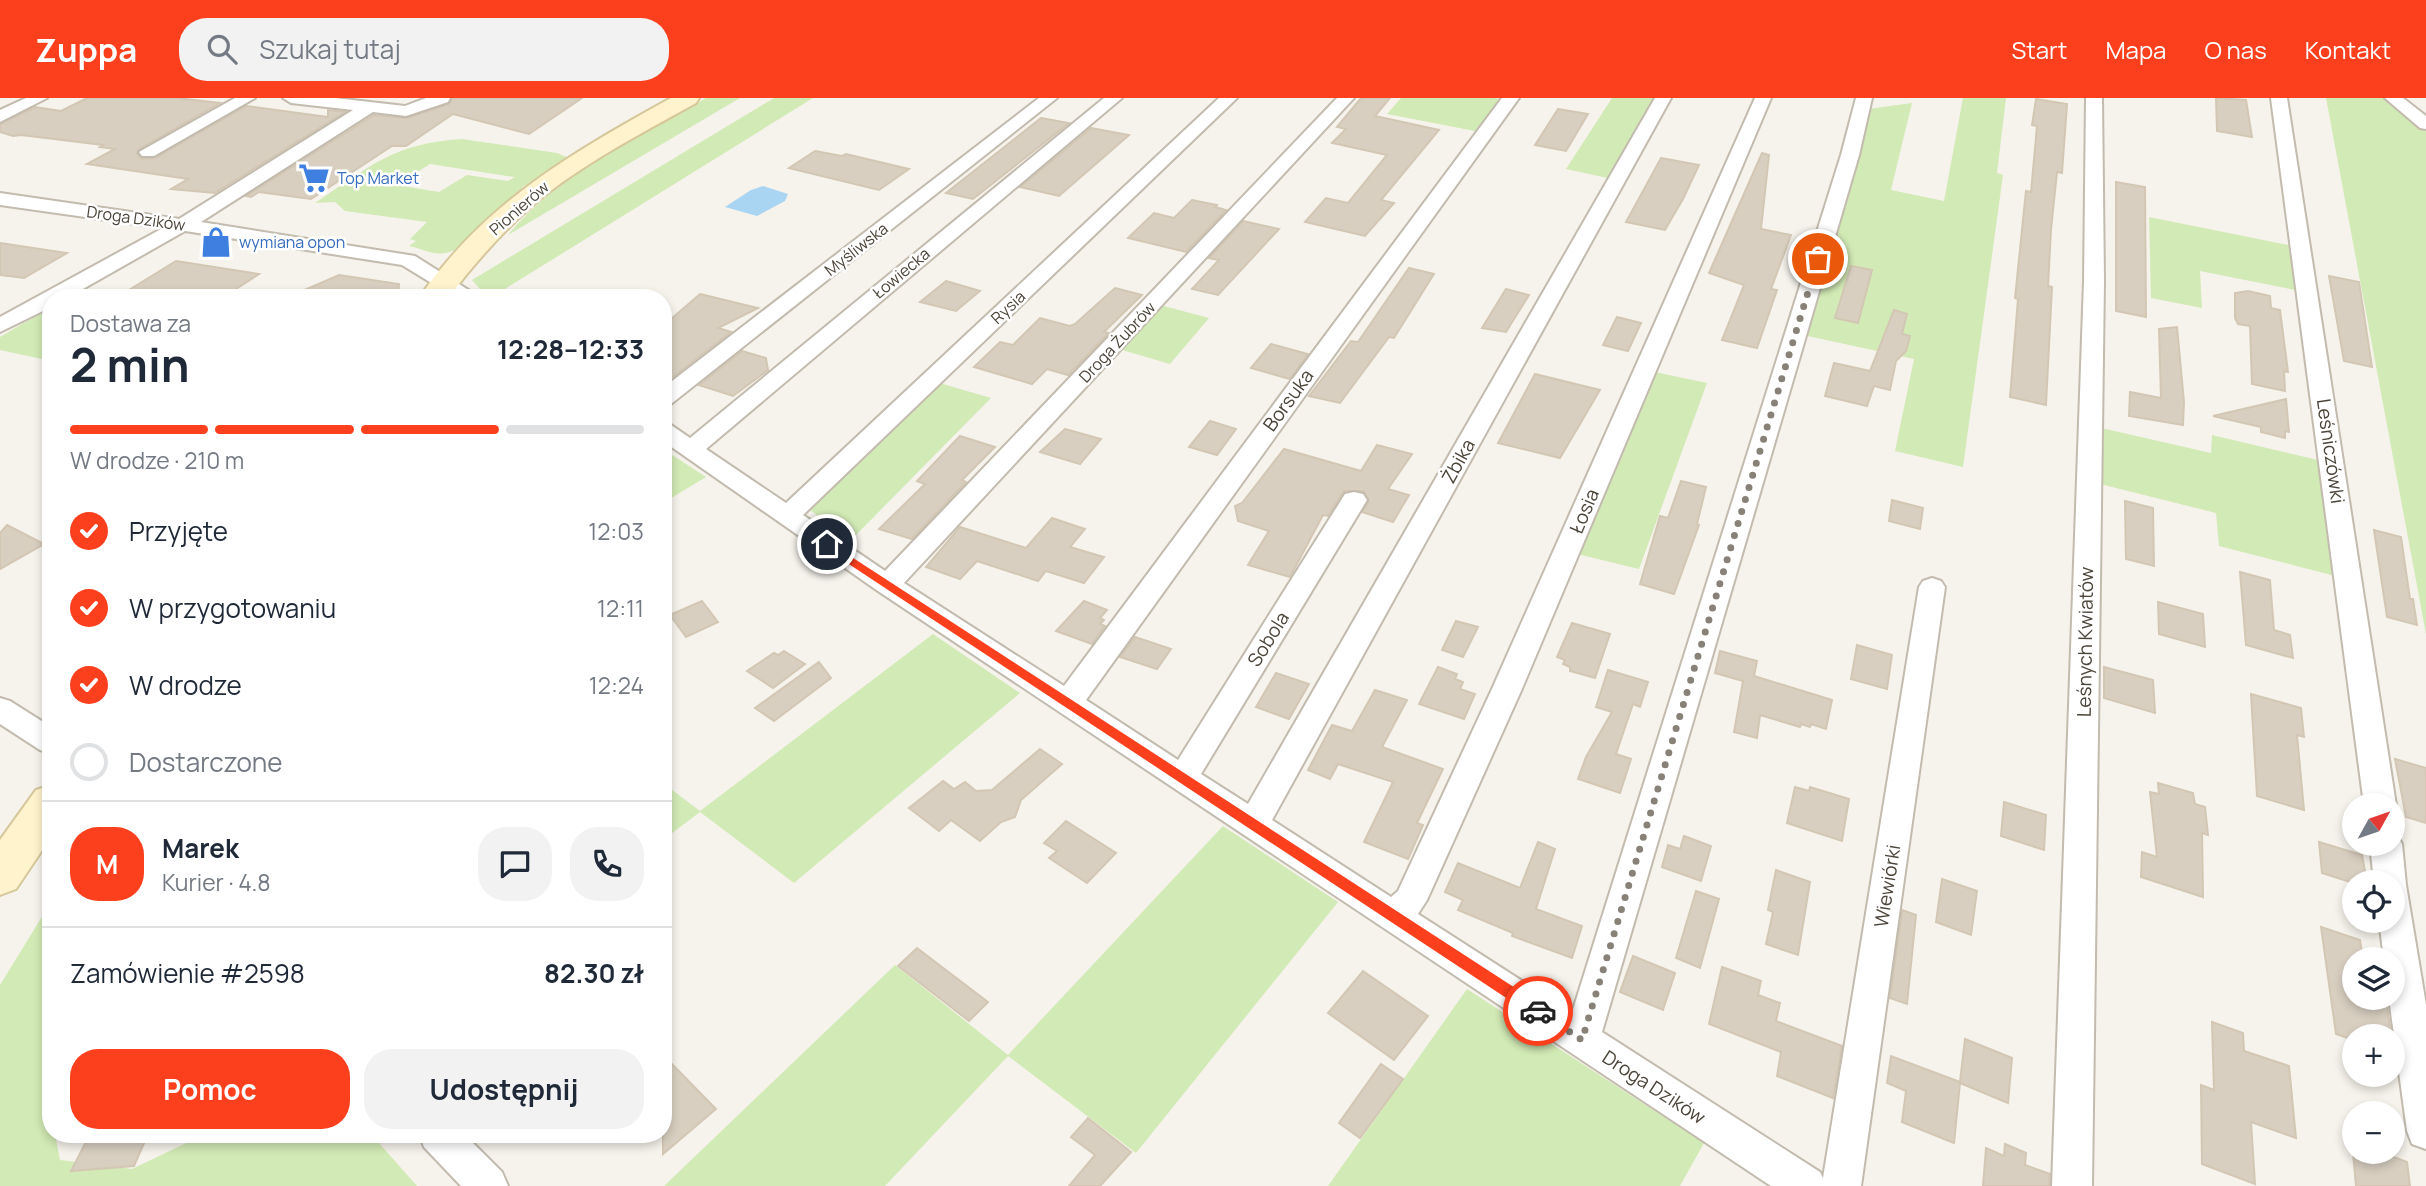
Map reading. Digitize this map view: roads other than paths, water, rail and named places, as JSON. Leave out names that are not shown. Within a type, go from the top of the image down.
[{"type":"main road","name":"Pionierów","points":[[440,289],[478,245],[537,189],[620,136],[688,98]]},
{"type":"main road","points":[[0,876],[42,815]]},
{"type":"street","points":[[0,117],[39,98]]},
{"type":"street","points":[[148,152],[247,98]]},
{"type":"street","points":[[291,98],[406,111],[442,98]]},
{"type":"street","name":"Myśliwska","points":[[672,392],[1049,98]]},
{"type":"street","name":"Łowiecka","points":[[691,449],[1114,98]]},
{"type":"street","name":"Rysia","points":[[787,516],[1229,98]]},
{"type":"street","name":"Droga Żubrów","points":[[887,585],[1346,98]]},
{"type":"street","name":"Borsuka","points":[[1068,703],[1511,98]]},
{"type":"street","name":"Żbika","points":[[1253,824],[1663,98]]},
{"type":"street","name":"Łosia","points":[[1394,916],[1410,900],[1506,691],[1763,98]]},
{"type":"street","points":[[1582,1040],[1850,155],[1864,98]]},
{"type":"street","name":"Leśnych Kwiatów","points":[[2072,1186],[2094,281],[2094,98]]},
{"type":"street","name":"Leśniczówki","points":[[2279,98],[2378,793]]},
{"type":"street","points":[[2393,98],[2426,124]]},
{"type":"street","points":[[67,289],[182,225],[370,107]]},
{"type":"street","name":"Droga Dzików","points":[[0,200],[408,260],[440,289]]},
{"type":"street","points":[[0,326],[42,303]]},
{"type":"street","name":"Droga Dzików","points":[[672,436],[887,585],[1807,1186]]},
{"type":"street","name":"Sobola","points":[[1183,778],[1354,500]]},
{"type":"street","name":"Wiewiórki","points":[[1841,1186],[1932,587]]},
{"type":"street","points":[[0,709],[42,736]]},
{"type":"street","points":[[2398,933],[2426,1131]]},
{"type":"street","points":[[447,1143],[488,1186]]},
{"type":"water","points":[[763,186],[788,194],[785,201],[757,216],[725,207],[751,190]]},
{"type":"place","name":"Top Market","points":[[314,178]]},
{"type":"place","name":"wymiana opon","points":[[216,242]]}]
